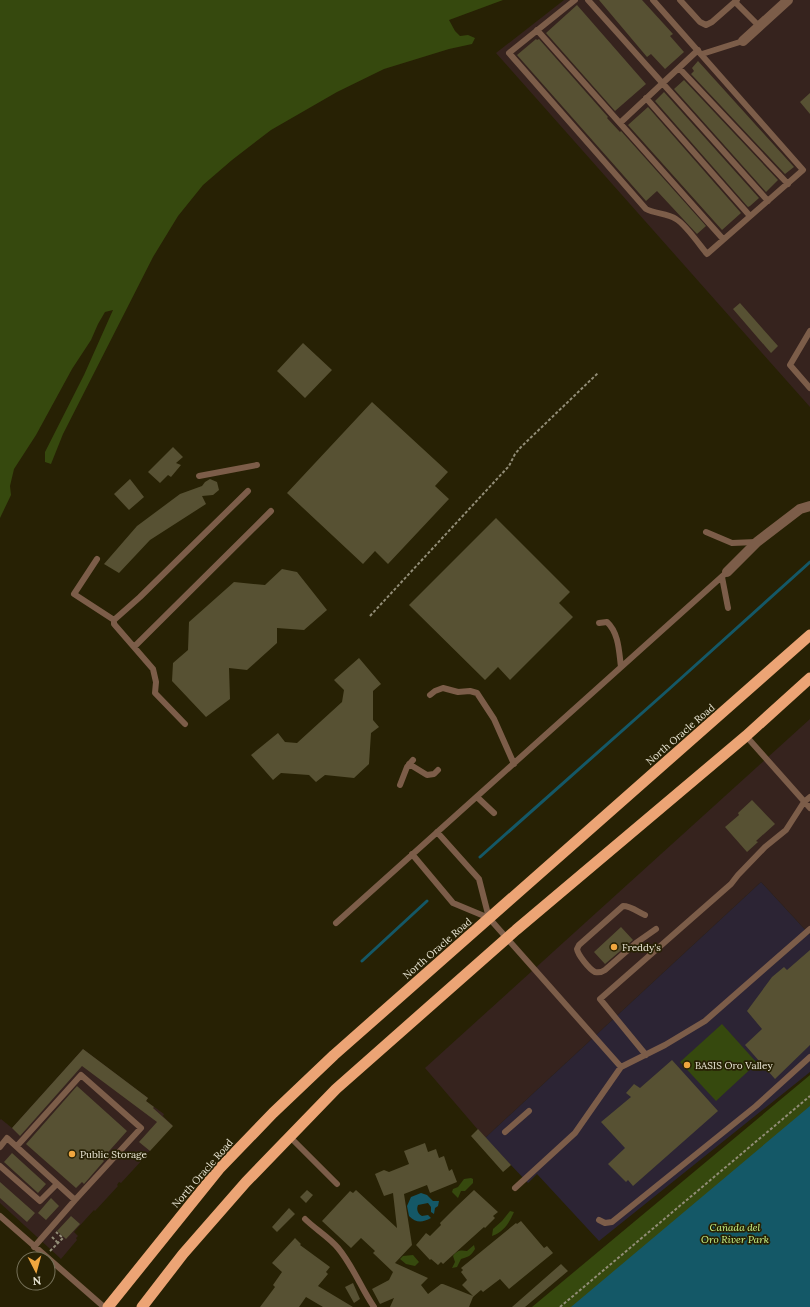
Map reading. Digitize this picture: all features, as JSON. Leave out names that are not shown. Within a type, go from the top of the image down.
[{"type":"highway","name":"North Oracle Road","points":[[108,1307],[219,1169],[273,1113],[334,1055],[810,635]]},
{"type":"highway","points":[[142,1307],[182,1254],[246,1182],[336,1088],[507,938],[746,736],[810,678]]},
{"type":"street","points":[[743,40],[788,0]]},
{"type":"street","points":[[724,575],[757,542],[800,509],[810,506]]},
{"type":"lane","points":[[575,0],[509,53],[646,209],[674,218],[680,222],[707,254],[803,170],[653,0]]},
{"type":"lane","points":[[588,0],[768,201]]},
{"type":"lane","points":[[680,0],[700,22],[706,25],[712,22],[736,1],[759,26]]},
{"type":"lane","points":[[538,30],[723,239]]},
{"type":"lane","points":[[620,123],[662,83],[700,52],[743,40]]},
{"type":"lane","points":[[679,68],[788,184]]},
{"type":"lane","points":[[646,98],[750,216]]},
{"type":"lane","points":[[810,331],[790,365],[810,388]]},
{"type":"lane","points":[[198,476],[257,465]]},
{"type":"lane","points":[[114,620],[140,597],[248,491]]},
{"type":"lane","points":[[134,647],[271,511]]},
{"type":"lane","points":[[706,532],[732,544],[757,542]]},
{"type":"lane","points":[[97,559],[74,594],[114,620],[114,624],[153,669],[156,682],[155,693],[185,724]]},
{"type":"lane","points":[[724,575],[728,608]]},
{"type":"lane","points":[[336,922],[724,575]]},
{"type":"lane","points":[[599,623],[607,622],[613,628],[621,667]]},
{"type":"lane","points":[[430,695],[443,688],[458,692],[470,691],[477,693],[494,719],[514,764]]},
{"type":"lane","points":[[746,736],[810,808]]},
{"type":"lane","points":[[400,785],[411,762],[427,775],[434,774],[438,770]]},
{"type":"lane","points":[[477,797],[494,813]]},
{"type":"lane","points":[[646,1055],[600,999],[731,884],[765,847],[786,830],[804,802],[810,797]]},
{"type":"lane","points":[[437,832],[479,879],[489,918]]},
{"type":"lane","points":[[412,854],[453,903],[489,918],[622,1068]]},
{"type":"lane","points":[[645,915],[628,906],[624,906],[579,945],[577,954],[591,969],[600,973],[636,943],[656,929]]},
{"type":"lane","points":[[515,1188],[575,1133],[622,1068],[705,1021],[810,929]]},
{"type":"lane","points":[[599,1220],[605,1223],[612,1222],[756,1106],[810,1057]]},
{"type":"lane","points":[[17,1146],[81,1075],[141,1128],[34,1247]]},
{"type":"lane","points":[[505,1132],[528,1111]]},
{"type":"lane","points":[[290,1137],[336,1184]]},
{"type":"lane","points":[[0,1147],[8,1138],[75,1200]]},
{"type":"lane","points":[[0,1166],[40,1201],[57,1184]]},
{"type":"lane","points":[[0,1216],[104,1307]]},
{"type":"lane","points":[[304,1219],[338,1247],[374,1307]]},
{"type":"path","points":[[370,616],[510,466],[515,454],[521,447],[598,373]]},
{"type":"path","points":[[560,1307],[810,1096]]},
{"type":"path","points":[[51,1251],[63,1238],[55,1231]]},
{"type":"shaded area","points":[[564,0],[810,0],[810,407],[496,53]]},
{"type":"shaded area","points":[[810,719],[810,935],[761,882],[485,1138],[425,1068]]},
{"type":"shaded area","name":"BASIS Oro Valley","points":[[761,882],[810,935],[810,1072],[599,1241],[537,1174],[528,1183],[485,1138]]},
{"type":"shaded area","name":"Public Storage","points":[[83,1049],[148,1098],[146,1101],[164,1114],[163,1116],[172,1125],[146,1155],[145,1153],[142,1156],[144,1158],[121,1183],[119,1182],[117,1185],[118,1186],[74,1232],[78,1236],[76,1238],[77,1240],[61,1259],[56,1254],[56,1251],[52,1251],[0,1203],[0,1120],[1,1119],[12,1128]]},
{"type":"green space","points":[[0,0],[503,0],[449,20],[455,31],[460,36],[468,35],[475,38],[472,44],[449,49],[384,69],[337,92],[271,130],[232,160],[203,185],[178,216],[153,257],[63,434],[51,464],[45,462],[45,452],[84,375],[113,310],[105,312],[91,340],[72,369],[36,435],[14,469],[10,486],[11,495],[0,518]]},
{"type":"green space","points":[[722,1024],[757,1063],[716,1101],[680,1062]]},
{"type":"green space","name":"Cañada del Oro River Park","points":[[810,1075],[810,1307],[532,1307]]},
{"type":"green space","points":[[464,1179],[473,1179],[473,1183],[465,1191],[461,1191],[458,1198],[452,1192],[453,1189],[458,1187]]},
{"type":"green space","points":[[510,1211],[514,1212],[503,1230],[492,1236],[493,1229]]},
{"type":"green space","points":[[474,1245],[475,1249],[472,1253],[461,1259],[457,1267],[452,1268],[455,1262],[453,1256],[459,1251],[467,1251]]},
{"type":"green space","points":[[413,1255],[419,1262],[415,1266],[406,1264],[400,1259],[403,1256]]},
{"type":"water","name":"Cañada del Oro River Park","points":[[810,1106],[810,1307],[571,1307]]},
{"type":"water","points":[[421,1193],[427,1195],[433,1201],[439,1201],[438,1206],[435,1208],[434,1214],[431,1212],[431,1207],[428,1203],[418,1205],[417,1210],[419,1214],[422,1216],[428,1215],[431,1218],[419,1222],[409,1216],[407,1206],[411,1197]]},
{"type":"building","points":[[599,0],[642,0],[673,34],[670,36],[684,52],[665,69],[651,54],[647,57]]},
{"type":"building","points":[[577,5],[646,84],[615,111],[546,33]]},
{"type":"building","points":[[536,39],[539,39],[608,117],[607,118],[620,132],[621,131],[706,226],[697,234],[657,191],[646,201],[517,55]]},
{"type":"building","points":[[698,61],[794,167],[785,174],[691,74],[694,71],[692,68]]},
{"type":"building","points":[[684,80],[778,180],[766,192],[674,89]]},
{"type":"building","points":[[664,92],[759,198],[750,206],[748,207],[655,101]]},
{"type":"building","points":[[810,93],[810,114],[800,102]]},
{"type":"building","points":[[648,107],[741,213],[722,230],[628,125]]},
{"type":"building","points":[[740,303],[778,346],[771,353],[733,309]]},
{"type":"building","points":[[303,343],[332,370],[305,398],[277,371]]},
{"type":"building","points":[[372,402],[448,472],[435,486],[449,499],[388,564],[375,551],[363,564],[287,493]]},
{"type":"building","points":[[173,447],[183,457],[176,463],[181,465],[171,477],[168,475],[160,483],[148,472]]},
{"type":"building","points":[[130,479],[144,497],[129,510],[114,494]]},
{"type":"building","points":[[210,479],[217,482],[219,490],[213,495],[202,496],[206,504],[150,540],[119,573],[104,564],[137,526],[180,494],[202,486]]},
{"type":"building","points":[[496,518],[570,592],[559,603],[573,617],[510,680],[498,667],[485,680],[409,605]]},
{"type":"building","points":[[282,569],[297,572],[327,610],[304,630],[277,628],[277,643],[247,670],[229,668],[230,699],[206,717],[172,681],[173,663],[188,650],[189,622],[234,582],[265,585]]},
{"type":"building","points":[[359,658],[381,684],[373,691],[373,720],[379,727],[371,733],[369,764],[354,778],[325,775],[316,782],[309,775],[281,773],[273,780],[251,755],[278,733],[285,742],[297,743],[342,702],[344,690],[334,680]]},
{"type":"building","points":[[752,800],[775,824],[756,841],[758,842],[747,852],[725,827],[739,815],[738,813]]},
{"type":"building","name":"Freddy's","points":[[621,927],[633,940],[605,964],[594,952]]},
{"type":"building","name":"BASIS Oro Valley","points":[[810,950],[810,1045],[775,1079],[745,1045],[762,1029],[747,1011],[772,977],[784,967],[787,970]]},
{"type":"building","points":[[83,1049],[148,1098],[146,1101],[173,1126],[150,1151],[139,1142],[157,1122],[82,1066],[20,1136],[12,1128]]},
{"type":"building","points":[[672,1060],[718,1111],[633,1186],[628,1180],[626,1182],[608,1164],[625,1148],[601,1122],[631,1097],[626,1093],[634,1084],[640,1088]]},
{"type":"building","points":[[77,1086],[127,1131],[102,1159],[104,1161],[84,1184],[82,1182],[76,1188],[26,1144]]},
{"type":"building","points":[[478,1129],[511,1165],[503,1172],[471,1136]]},
{"type":"building","points":[[425,1143],[428,1152],[436,1149],[439,1158],[444,1156],[449,1171],[452,1169],[457,1182],[430,1193],[427,1185],[404,1194],[412,1245],[395,1263],[428,1278],[421,1285],[428,1294],[443,1284],[473,1296],[462,1285],[467,1280],[461,1272],[463,1270],[461,1268],[516,1223],[517,1224],[521,1221],[544,1248],[547,1246],[553,1253],[509,1289],[500,1279],[483,1292],[481,1290],[473,1297],[469,1307],[390,1307],[394,1298],[380,1304],[372,1289],[389,1280],[393,1272],[373,1253],[375,1251],[361,1238],[351,1248],[322,1221],[350,1191],[353,1193],[356,1190],[397,1228],[393,1193],[384,1196],[375,1174],[384,1170],[389,1172],[409,1164],[404,1151]]},
{"type":"building","points":[[12,1153],[46,1184],[38,1193],[4,1162]]},
{"type":"building","points":[[0,1182],[35,1213],[27,1222],[0,1198]]},
{"type":"building","points":[[307,1190],[313,1195],[306,1203],[300,1197]]},
{"type":"building","points":[[474,1190],[498,1212],[493,1216],[495,1218],[485,1228],[484,1227],[443,1264],[441,1262],[438,1265],[431,1259],[430,1260],[416,1245],[426,1233],[430,1236],[441,1225],[440,1223]]},
{"type":"building","points":[[51,1198],[59,1206],[46,1220],[38,1213]]},
{"type":"building","points":[[289,1208],[295,1214],[277,1232],[272,1227]]},
{"type":"building","points":[[71,1216],[80,1224],[66,1239],[57,1231]]},
{"type":"building","points":[[295,1238],[301,1244],[300,1245],[330,1267],[326,1272],[328,1274],[318,1286],[353,1307],[323,1307],[306,1297],[299,1307],[260,1307],[275,1287],[273,1285],[282,1272],[272,1263]]},
{"type":"building","points":[[561,1264],[568,1271],[525,1307],[512,1307]]},
{"type":"building","points":[[353,1283],[360,1299],[354,1303],[345,1287]]},
{"type":"waterway","points":[[480,857],[810,562]]},
{"type":"waterway","points":[[362,961],[427,901]]},
{"type":"place","name":"Freddy's","points":[[614,947]]},
{"type":"place","name":"BASIS Oro Valley","points":[[687,1065]]},
{"type":"place","name":"Public Storage","points":[[72,1154]]}]
